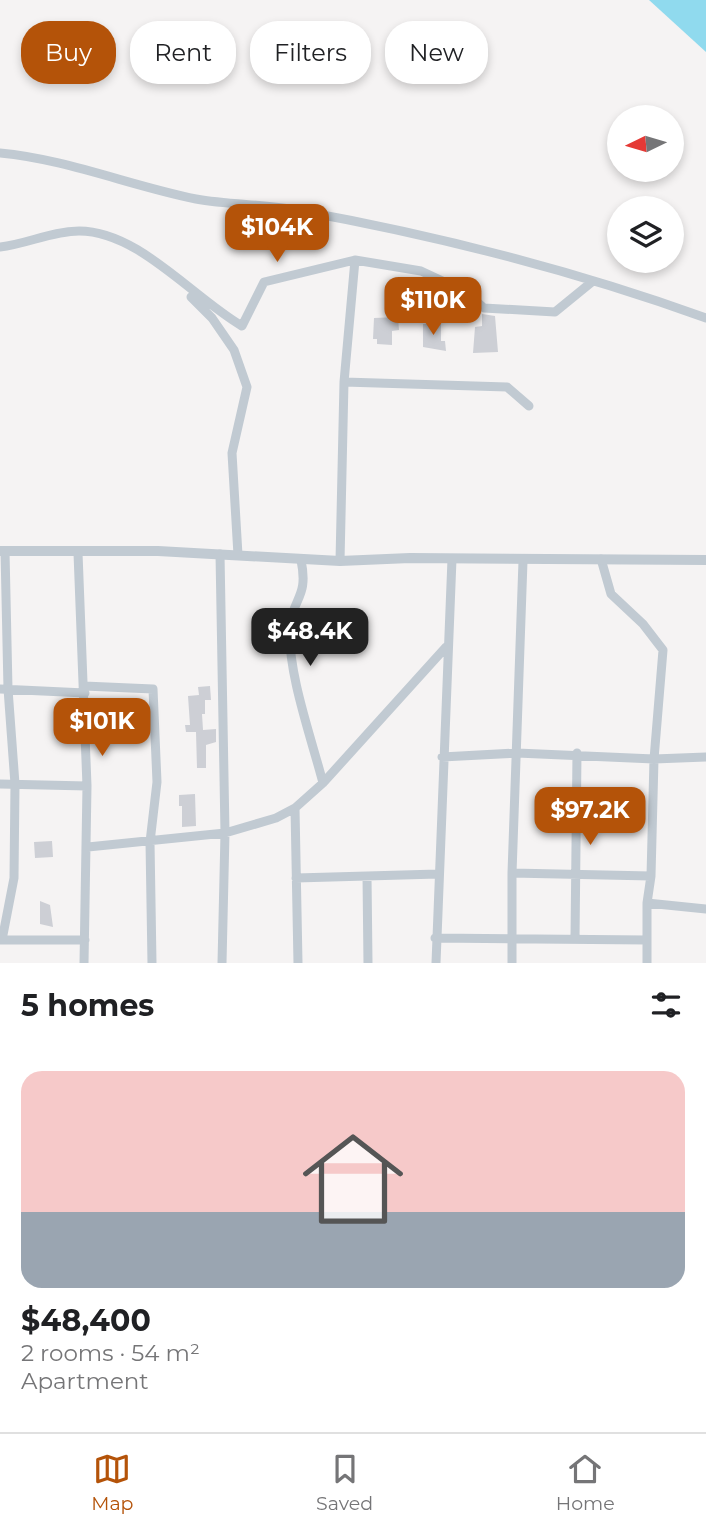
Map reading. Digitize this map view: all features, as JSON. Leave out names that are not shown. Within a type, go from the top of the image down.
[{"type":"street","points":[[0,153],[31,156],[200,199],[308,212],[525,259],[706,318]]},
{"type":"street","points":[[0,247],[62,232],[106,233],[129,242],[216,311],[243,326],[264,282],[355,260],[421,271],[466,292],[484,308],[555,312],[593,281]]},
{"type":"street","points":[[340,561],[344,382],[355,260]]},
{"type":"street","points":[[166,272],[212,318],[234,350],[247,387],[232,453],[238,555]]},
{"type":"street","points":[[344,382],[507,387],[529,406]]},
{"type":"street","points":[[85,940],[1,940],[14,878],[15,784],[4,689],[2,551],[220,554],[340,561],[706,560]]},
{"type":"street","points":[[78,553],[85,689],[88,847],[84,963]]},
{"type":"street","points":[[220,554],[225,833],[222,963]]},
{"type":"street","points":[[436,963],[446,647],[452,559]]},
{"type":"street","points":[[601,559],[611,594],[643,624],[663,650],[653,759],[647,963]]},
{"type":"street","points":[[301,560],[305,585],[293,615],[291,644],[323,783]]},
{"type":"street","points":[[512,963],[512,873],[523,561]]},
{"type":"street","points":[[88,847],[225,833],[276,818],[295,808],[323,783],[446,647]]},
{"type":"street","points":[[4,689],[153,689],[157,782],[150,842],[152,963]]},
{"type":"street","points":[[442,757],[517,753],[577,753],[653,759],[706,757]]},
{"type":"street","points":[[575,939],[577,753]]},
{"type":"street","points":[[0,784],[87,786]]},
{"type":"street","points":[[295,808],[298,963]]},
{"type":"street","points":[[512,873],[651,876]]},
{"type":"street","points":[[296,878],[438,874]]},
{"type":"street","points":[[367,876],[368,963]]},
{"type":"street","points":[[647,903],[706,909]]},
{"type":"street","points":[[435,938],[647,940]]},
{"type":"water","points":[[649,0],[706,0],[706,52]]},
{"type":"building","points":[[482,314],[495,316],[498,352],[473,353],[475,327],[482,326]]},
{"type":"building","points":[[398,317],[399,330],[392,331],[392,345],[377,344],[377,339],[373,339],[374,318]]},
{"type":"building","points":[[423,324],[441,324],[441,341],[445,341],[446,351],[423,347]]},
{"type":"building","points":[[210,686],[211,700],[205,700],[205,714],[202,714],[203,730],[216,729],[216,742],[206,745],[206,768],[197,768],[196,732],[186,732],[185,725],[190,725],[188,696],[199,695],[198,687]]},
{"type":"building","points":[[117,711],[117,720],[124,719],[125,733],[106,734],[105,719],[101,720],[101,712]]},
{"type":"building","points":[[195,794],[196,826],[182,827],[179,795]]},
{"type":"building","points":[[52,841],[53,857],[35,858],[34,842]]},
{"type":"building","points":[[40,901],[50,905],[53,927],[40,924]]}]
